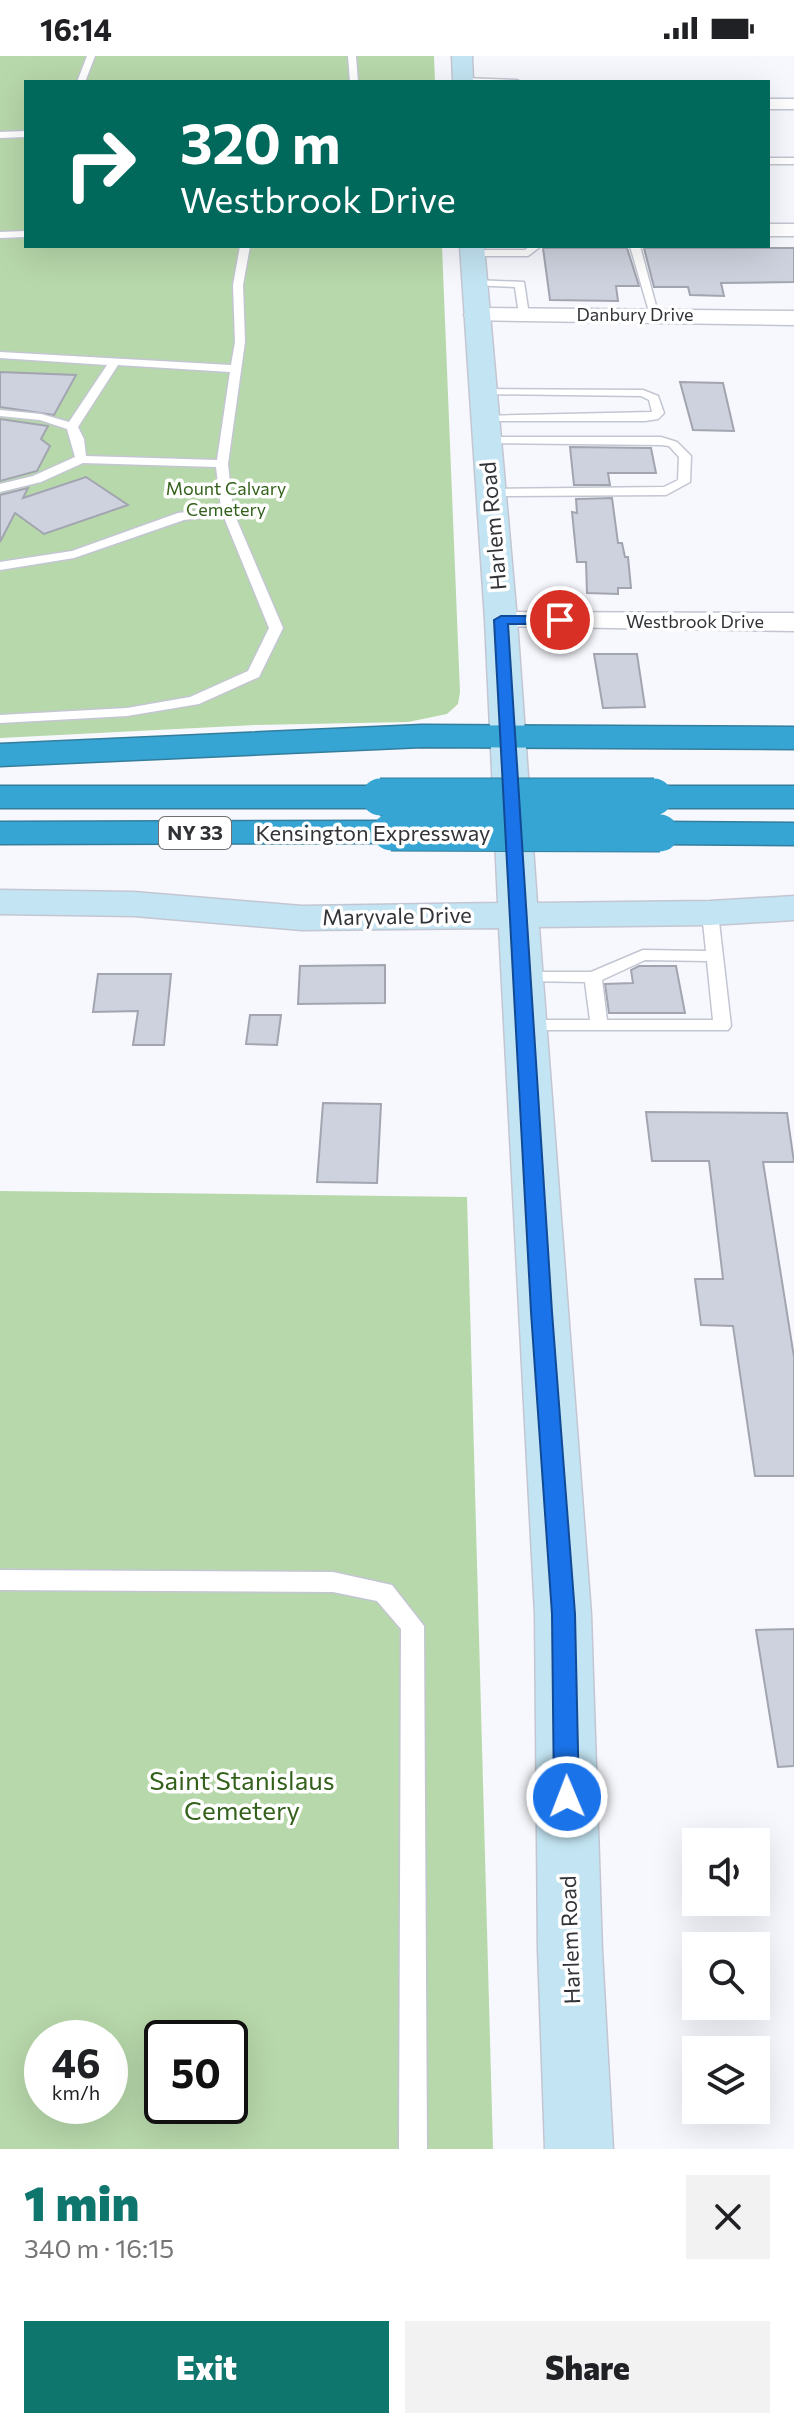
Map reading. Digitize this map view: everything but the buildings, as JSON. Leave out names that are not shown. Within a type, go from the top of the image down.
[{"type":"highway","points":[[0,755],[314,740],[508,736],[794,738]]},
{"type":"highway","name":"Kensington Expressway","points":[[0,797],[380,797],[657,815],[794,834]]},
{"type":"highway","name":"Kensington Expressway","points":[[0,833],[391,832],[657,815],[794,797]]},
{"type":"main road","points":[[462,56],[463,80]]},
{"type":"main road","name":"Harlem Road","points":[[472,250],[501,620],[563,1614],[570,1950],[579,2149]]},
{"type":"main road","name":"Maryvale Drive","points":[[0,902],[134,904],[302,918],[710,913],[794,908]]},
{"type":"street","points":[[770,104],[794,104]]},
{"type":"street","points":[[770,230],[794,230]]},
{"type":"street","name":"Danbury Drive","points":[[475,315],[794,318]]},
{"type":"street","name":"Westbrook Drive","points":[[501,620],[794,622]]},
{"type":"lane","points":[[82,80],[91,56]]},
{"type":"lane","points":[[352,56],[354,80]]},
{"type":"lane","points":[[0,135],[24,134]]},
{"type":"lane","points":[[770,161],[794,161]]},
{"type":"lane","points":[[0,235],[24,234]]},
{"type":"lane","points":[[0,719],[127,712],[194,701],[254,674],[276,628],[227,511],[222,464],[240,342],[238,285],[245,248]]},
{"type":"lane","points":[[472,250],[528,253],[534,248]]},
{"type":"lane","points":[[636,248],[655,315]]},
{"type":"lane","points":[[473,283],[520,284],[524,315]]},
{"type":"lane","points":[[0,355],[235,369]]},
{"type":"lane","points":[[81,459],[72,427],[114,363]]},
{"type":"lane","points":[[643,393],[654,398],[658,413],[645,418],[484,417],[643,393]]},
{"type":"lane","points":[[0,413],[41,417],[72,427]]},
{"type":"lane","points":[[484,417],[661,441],[673,444],[685,456],[684,482],[666,491],[490,492]]},
{"type":"lane","points":[[0,488],[37,479],[81,459],[222,464]]},
{"type":"lane","points":[[0,566],[74,554],[182,516],[227,511]]},
{"type":"lane","points":[[526,1026],[722,1026],[710,913]]},
{"type":"lane","points":[[523,976],[593,977],[643,955],[714,956]]},
{"type":"lane","points":[[593,977],[599,1026]]},
{"type":"lane","points":[[0,1580],[333,1582],[384,1592],[413,1626],[413,2149]]},
{"type":"green space","name":"Mount Calvary Cemetery","points":[[0,56],[434,56],[435,80],[24,80],[24,248],[442,248],[460,692],[458,704],[447,714],[408,722],[255,725],[0,738]]},
{"type":"green space","name":"Saint Stanislaus Cemetery","points":[[0,1191],[467,1197],[493,2149],[0,2149]]},
{"type":"route","points":[[560,620],[501,620],[563,1614],[567,1797]]}]
